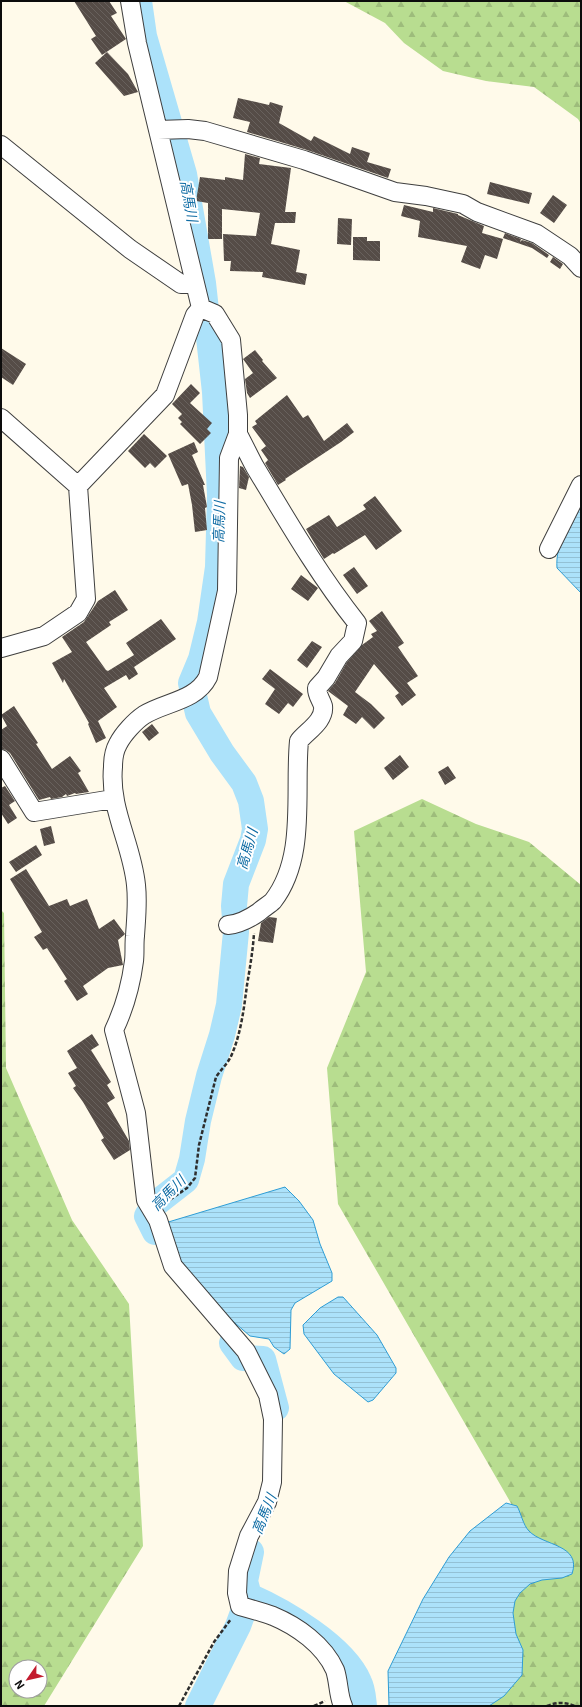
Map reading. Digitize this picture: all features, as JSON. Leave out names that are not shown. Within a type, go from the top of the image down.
[{"type":"street","points":[[130,1],[137,42],[201,308]]},
{"type":"street","points":[[158,130],[188,129],[205,131],[304,160],[395,192],[426,196],[463,204],[477,212],[537,234],[570,256],[581,268]]},
{"type":"street","points":[[1,145],[130,249],[181,284],[194,284]]},
{"type":"street","points":[[201,308],[215,314],[231,340],[238,415],[238,434],[229,458],[227,591],[208,677],[203,686],[196,692],[144,715],[136,721],[118,744],[114,755],[112,777],[113,799],[136,884],[137,914],[134,961],[120,1018],[114,1030],[136,1113],[146,1200],[158,1220],[173,1266],[246,1351],[268,1395],[273,1419],[272,1482],[267,1502],[249,1536],[238,1571],[237,1593],[240,1606],[273,1616],[296,1628],[313,1641],[328,1658],[334,1670],[339,1686],[339,1697],[343,1706]]},
{"type":"street","points":[[78,486],[165,395],[195,315],[201,308]]},
{"type":"street","points":[[1,418],[78,486],[86,599],[78,613],[44,636],[1,648]]},
{"type":"street","points":[[228,925],[245,921],[260,911],[272,902],[284,884],[293,855],[296,836],[299,741],[320,720],[323,711],[322,704],[317,695],[317,688],[326,678],[339,656],[353,641],[356,623],[312,560],[255,466],[238,434]]},
{"type":"street","points":[[549,549],[581,485]]},
{"type":"street","points":[[1,759],[34,812],[113,799]]},
{"type":"path","points":[[152,1212],[187,1188],[195,1178],[199,1145],[216,1077],[220,1070],[226,1065],[232,1054],[242,1020],[246,1000],[254,932],[260,911]]},
{"type":"path","points":[[179,1706],[214,1642],[240,1606]]},
{"type":"path","points":[[547,1706],[554,1703],[566,1703],[575,1706]]},
{"type":"green space","points":[[344,1],[581,1],[581,124],[578,119],[534,87],[486,81],[443,71],[404,43],[385,23]]},
{"type":"green space","points":[[422,799],[476,824],[529,842],[581,885],[581,1706],[403,1706],[516,1512],[338,1204],[327,1068],[366,972],[354,831]]},
{"type":"green space","points":[[1,910],[4,913],[6,1068],[72,1220],[129,1304],[143,1546],[44,1706],[1,1706]]},
{"type":"water","points":[[581,502],[581,593],[557,568],[557,559],[564,534]]},
{"type":"water","points":[[285,1187],[299,1201],[313,1220],[320,1244],[332,1273],[332,1281],[295,1303],[291,1310],[290,1349],[284,1354],[274,1347],[269,1339],[250,1336],[228,1317],[180,1268],[165,1223]]},
{"type":"water","points":[[338,1297],[343,1297],[377,1335],[396,1368],[396,1373],[373,1400],[368,1402],[334,1374],[304,1334],[303,1325],[320,1308]]},
{"type":"water","points":[[506,1503],[517,1506],[525,1526],[529,1531],[535,1536],[566,1551],[574,1564],[572,1574],[562,1578],[542,1580],[530,1584],[520,1593],[515,1601],[513,1613],[516,1634],[523,1650],[522,1675],[504,1696],[489,1706],[389,1706],[388,1671],[423,1599],[449,1557],[470,1531]]},
{"type":"building","points":[[74,1],[109,1],[117,13],[111,16],[126,39],[102,55],[91,39],[96,36]]},
{"type":"building","points":[[107,52],[128,74],[138,92],[124,96],[95,63]]},
{"type":"building","points":[[238,98],[269,105],[270,102],[283,106],[279,123],[311,141],[314,136],[350,154],[352,147],[370,153],[367,162],[391,169],[388,178],[307,150],[247,132],[250,122],[233,118]]},
{"type":"building","points":[[245,154],[260,158],[259,164],[291,168],[285,212],[296,212],[295,223],[275,223],[271,244],[300,250],[296,272],[307,274],[305,285],[262,277],[263,272],[230,271],[231,261],[224,261],[223,234],[256,236],[260,213],[222,209],[222,239],[208,239],[208,203],[196,201],[200,177],[225,180],[225,177],[243,180]]},
{"type":"building","points":[[490,182],[532,193],[529,204],[487,194]]},
{"type":"building","points":[[553,195],[567,205],[554,223],[540,213]]},
{"type":"building","points":[[404,205],[433,212],[433,208],[458,214],[484,226],[482,233],[503,239],[497,259],[485,255],[480,269],[461,262],[467,246],[418,237],[420,221],[401,216]]},
{"type":"building","points":[[338,218],[352,219],[351,245],[337,244]]},
{"type":"building","points":[[505,233],[521,239],[520,242],[522,240],[532,243],[549,255],[547,258],[532,248],[503,238]]},
{"type":"building","points":[[353,237],[367,237],[367,241],[380,241],[380,261],[353,260]]},
{"type":"building","points":[[553,257],[563,264],[560,269],[550,262]]},
{"type":"building","points":[[1,348],[26,364],[13,385],[1,377]]},
{"type":"building","points":[[255,350],[263,360],[262,361],[277,378],[250,398],[247,393],[245,379],[253,373],[243,359]]},
{"type":"building","points":[[191,384],[200,393],[190,403],[212,423],[207,429],[211,433],[200,444],[180,424],[182,422],[178,418],[182,414],[172,404]]},
{"type":"building","points":[[287,395],[303,418],[308,415],[324,441],[347,423],[354,432],[278,485],[265,463],[268,460],[261,450],[266,446],[252,427],[257,424],[255,421]]},
{"type":"building","points":[[144,434],[167,456],[155,468],[150,463],[145,468],[128,451]]},
{"type":"building","points":[[194,442],[198,452],[192,455],[205,485],[203,485],[207,507],[205,508],[207,530],[195,532],[188,484],[182,486],[168,454]]},
{"type":"building","points":[[240,466],[243,467],[249,477],[246,490],[239,488]]},
{"type":"building","points":[[375,496],[402,531],[376,550],[365,535],[324,559],[306,529],[329,515],[337,527],[366,509],[363,505]]},
{"type":"building","points":[[354,567],[368,586],[357,594],[343,575]]},
{"type":"building","points":[[301,575],[318,588],[308,601],[291,589]]},
{"type":"building","points":[[115,590],[128,610],[109,622],[111,625],[86,642],[106,670],[108,671],[134,655],[126,643],[161,619],[176,639],[134,667],[138,674],[129,680],[126,675],[104,688],[117,707],[98,721],[106,738],[96,743],[88,724],[89,723],[64,679],[63,683],[52,663],[72,652],[62,637],[84,622],[98,601]]},
{"type":"building","points":[[382,611],[404,643],[398,647],[418,676],[407,683],[416,695],[402,706],[395,696],[399,693],[374,664],[355,692],[371,704],[385,718],[374,729],[362,717],[356,724],[343,715],[348,706],[328,691],[335,683],[347,662],[362,645],[373,637],[371,634],[377,631],[369,621]]},
{"type":"building","points":[[312,641],[322,647],[307,668],[297,660]]},
{"type":"building","points":[[270,669],[303,694],[293,707],[288,703],[279,714],[265,704],[275,689],[262,679]]},
{"type":"building","points":[[14,706],[38,743],[36,744],[52,769],[70,756],[81,771],[78,773],[89,792],[75,793],[67,796],[66,794],[62,797],[51,799],[50,797],[39,800],[10,753],[1,749],[1,730],[7,726],[1,715]]},
{"type":"building","points":[[152,724],[159,733],[149,741],[142,732]]},
{"type":"building","points":[[400,755],[409,767],[393,780],[384,768]]},
{"type":"building","points":[[448,766],[456,778],[445,785],[438,772]]},
{"type":"building","points":[[5,786],[15,801],[9,805],[17,818],[8,824],[1,813],[1,788]]},
{"type":"building","points":[[51,826],[55,843],[44,846],[40,829]]},
{"type":"building","points":[[36,845],[42,855],[16,872],[9,862]]},
{"type":"building","points":[[26,869],[49,906],[67,899],[70,906],[87,899],[99,929],[114,919],[125,934],[118,940],[123,965],[108,968],[83,986],[88,994],[77,1001],[64,981],[67,979],[47,948],[43,950],[34,937],[42,932],[10,879]]},
{"type":"building","points":[[269,917],[277,918],[273,943],[258,941],[261,923]]},
{"type":"building","points":[[92,1034],[99,1045],[91,1050],[111,1082],[107,1085],[115,1098],[107,1103],[129,1141],[130,1150],[114,1160],[101,1140],[104,1138],[73,1088],[76,1086],[68,1073],[77,1068],[67,1051]]},
{"type":"waterway","name":"高馬川","points":[[139,1],[144,36],[184,174],[203,283],[215,392],[220,495],[218,567],[210,622],[201,659],[191,683],[198,713],[222,753],[244,783],[251,801],[255,829],[253,840],[236,884],[234,906],[236,932],[229,1005],[198,1121],[192,1159],[186,1180],[154,1205],[147,1216],[155,1232]]},
{"type":"waterway","name":"高馬川","points":[[232,1343],[243,1358],[263,1359],[276,1408]]},
{"type":"waterway","name":"高馬川","points":[[198,1706],[238,1626],[249,1596],[245,1581],[251,1552]]},
{"type":"waterway","name":"高馬川","points":[[249,1596],[295,1620],[327,1643],[340,1655],[359,1682],[364,1706]]}]
